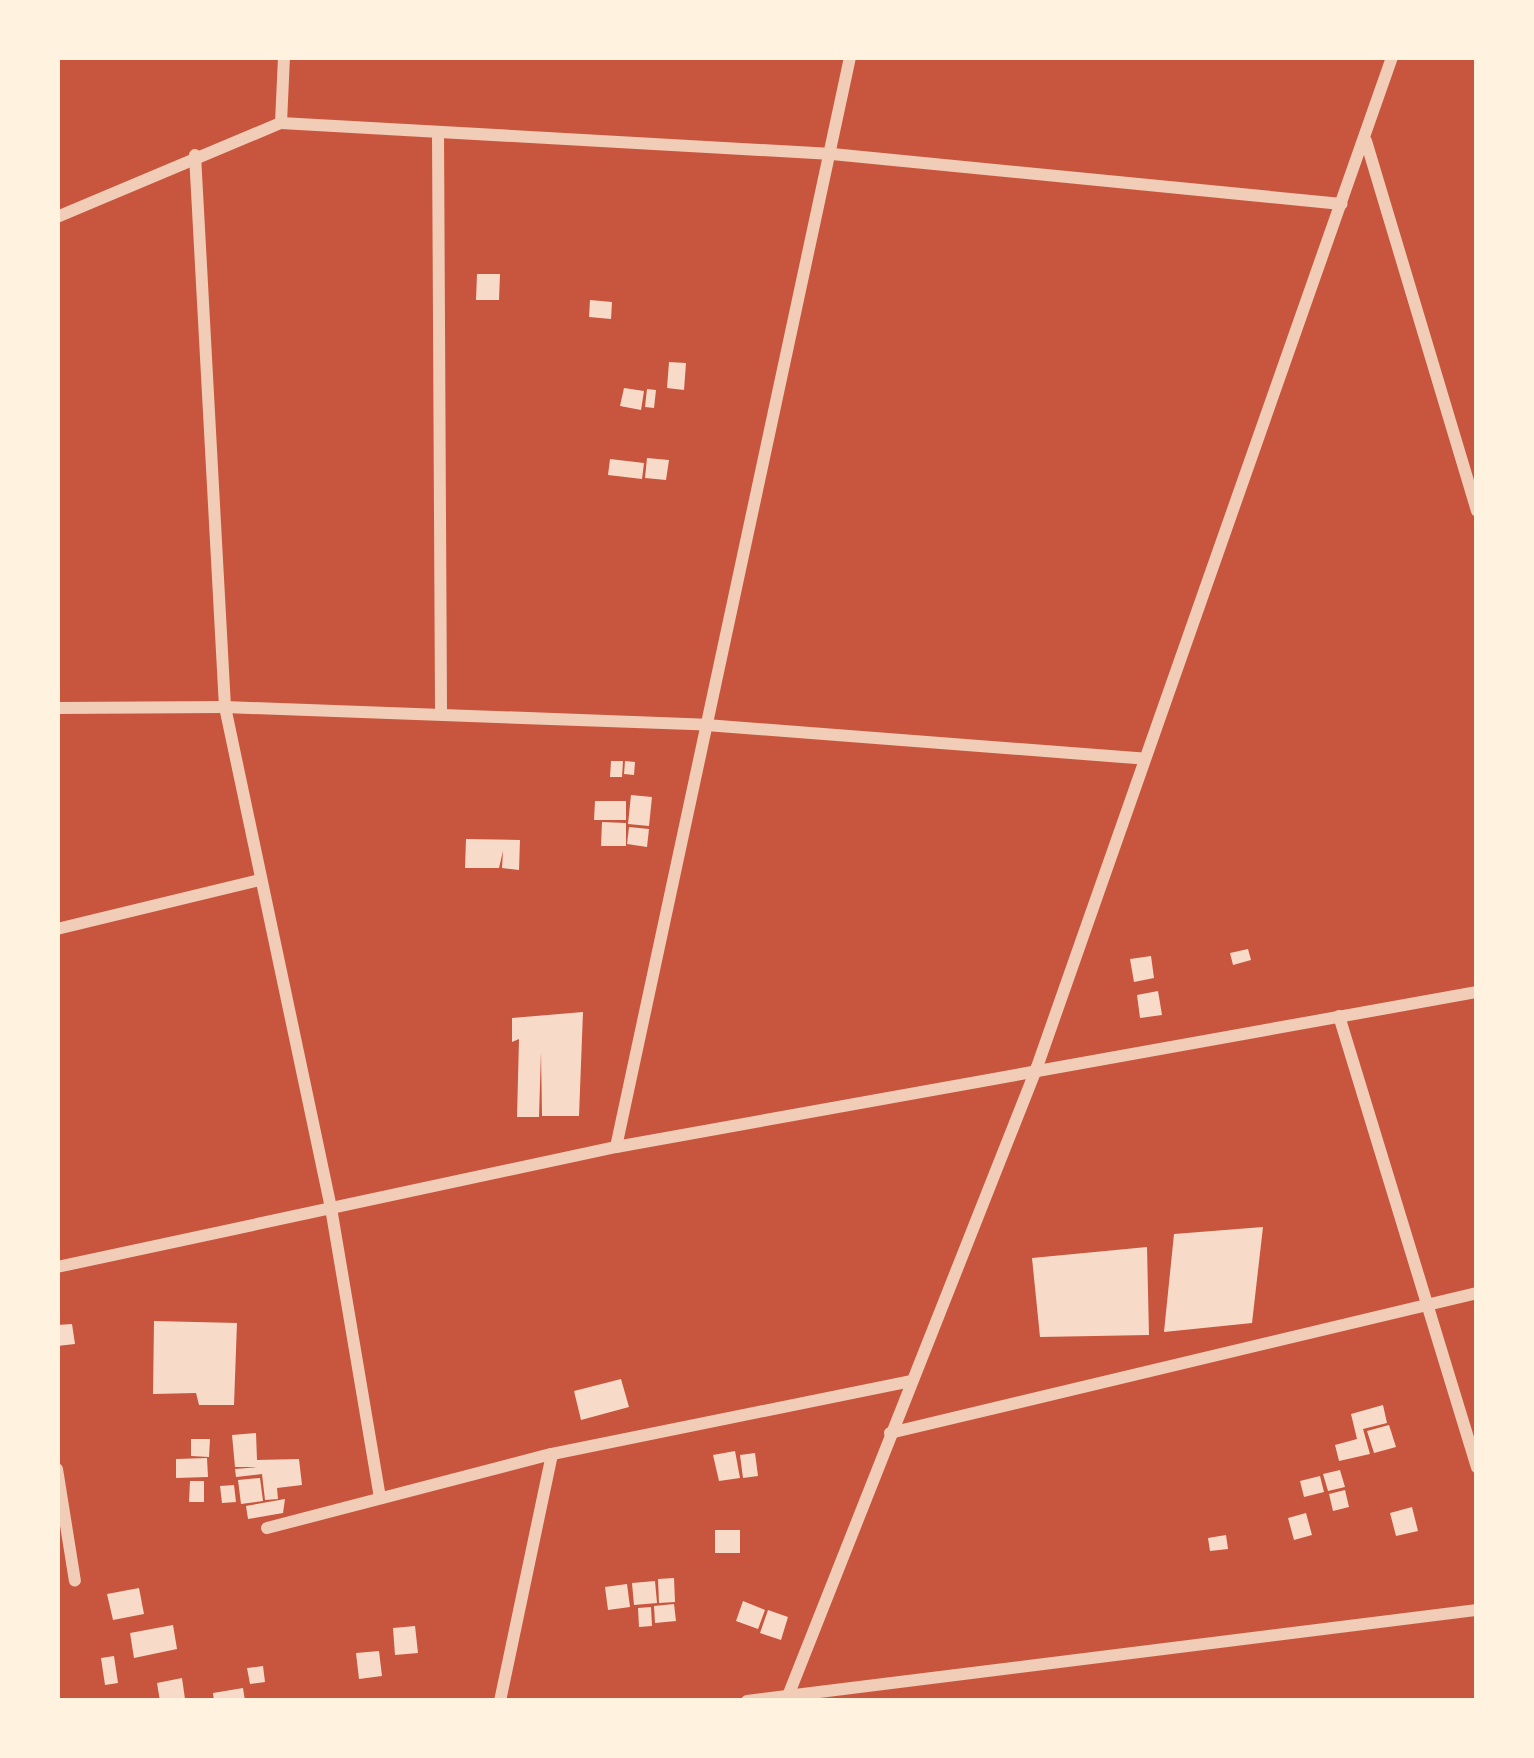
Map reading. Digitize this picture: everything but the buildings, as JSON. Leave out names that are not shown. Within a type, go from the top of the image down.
[{"type":"street","points":[[281,123],[284,57]]},
{"type":"street","points":[[616,1147],[850,57]]},
{"type":"street","points":[[787,1698],[1037,1067],[1392,57]]},
{"type":"street","points":[[57,218],[195,155],[281,123],[832,154],[1342,204]]},
{"type":"street","points":[[438,133],[441,713]]},
{"type":"street","points":[[1365,140],[1477,511]]},
{"type":"street","points":[[195,155],[225,707],[331,1208],[380,1497]]},
{"type":"street","points":[[57,708],[225,707],[706,725],[1143,759]]},
{"type":"street","points":[[57,929],[259,880]]},
{"type":"street","points":[[57,1268],[616,1147],[1037,1067],[1477,992]]},
{"type":"street","points":[[1339,1016],[1477,1467]]},
{"type":"street","points":[[890,1433],[1477,1293]]},
{"type":"street","points":[[267,1528],[552,1454],[910,1381]]},
{"type":"street","points":[[500,1701],[552,1454]]},
{"type":"street","points":[[57,1469],[75,1581]]},
{"type":"street","points":[[747,1701],[1477,1610]]}]
